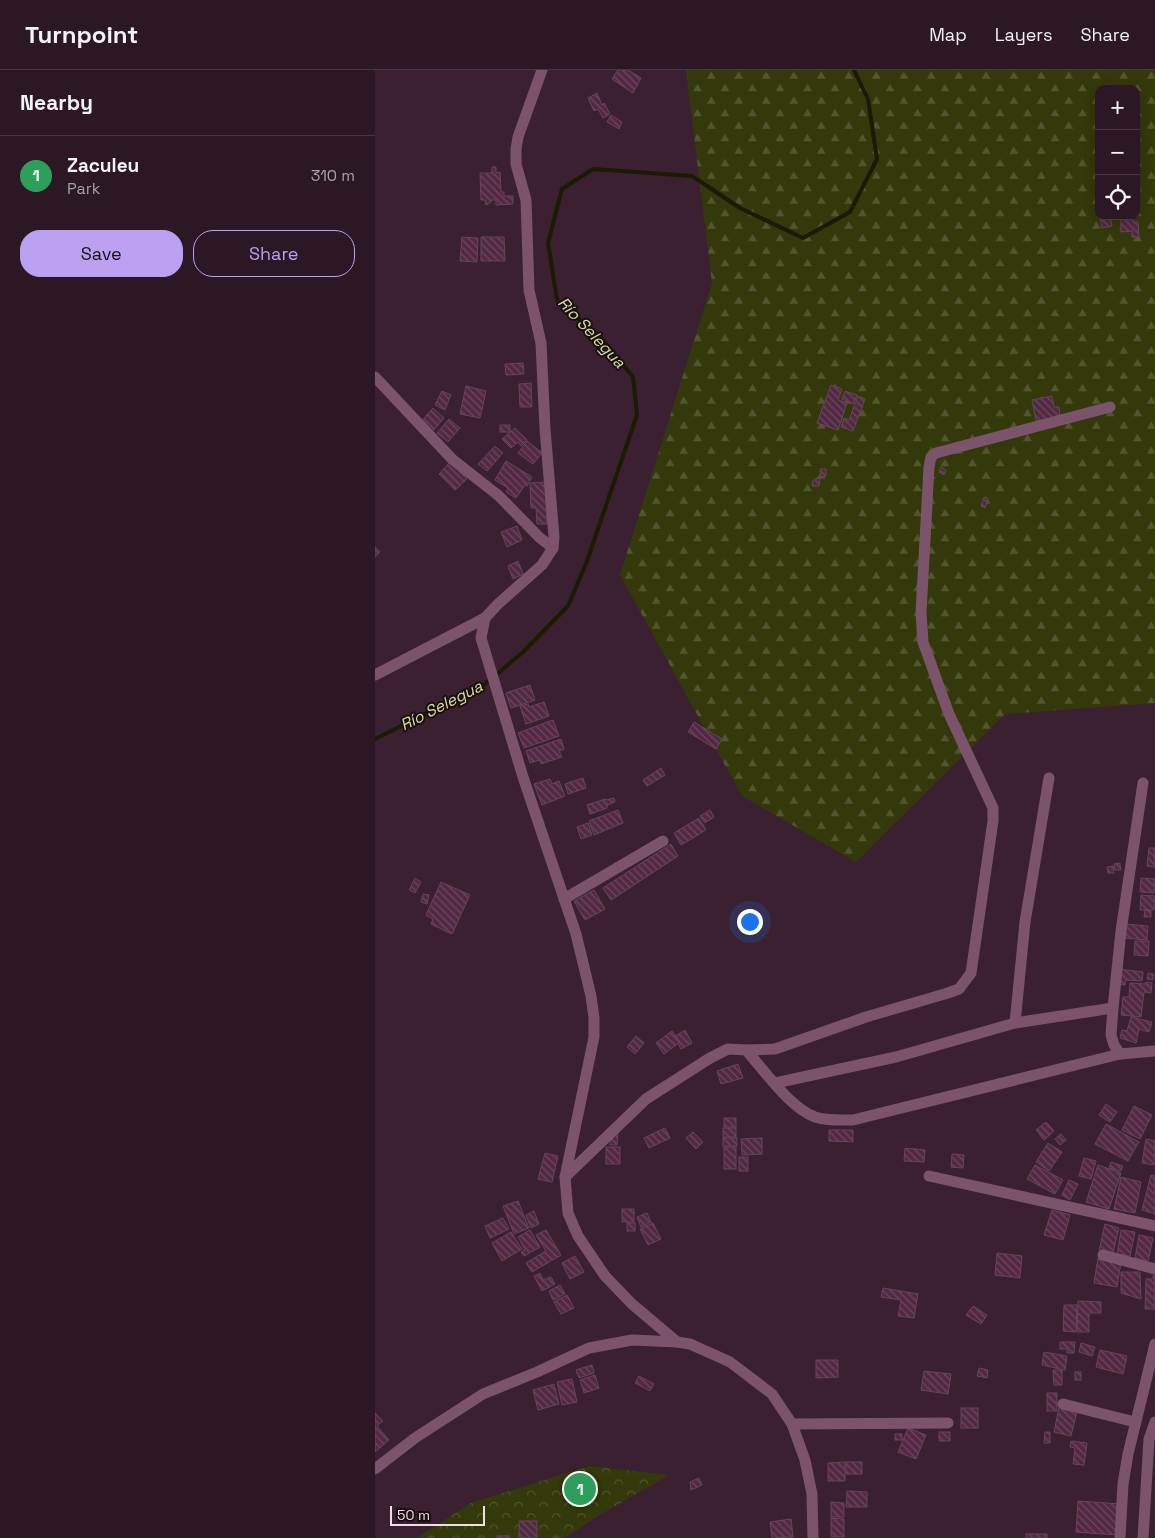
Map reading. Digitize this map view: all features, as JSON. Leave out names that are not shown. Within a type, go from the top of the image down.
[{"type":"street","points":[[375,676],[485,618],[542,564],[553,548],[554,536],[545,429],[541,343],[529,290],[526,200],[516,164],[518,137],[542,70]]},
{"type":"street","points":[[375,377],[453,458],[499,496],[540,538],[553,548]]},
{"type":"street","points":[[565,1177],[646,1099],[710,1058],[728,1049],[775,1048],[866,1017],[948,993],[959,989],[971,973],[993,821],[993,808],[949,714],[923,642],[921,613],[931,457],[936,453],[1110,408]]},
{"type":"street","points":[[485,618],[481,638],[523,777],[565,899],[591,996],[594,1036],[565,1177],[568,1213],[578,1236],[605,1276],[632,1304],[677,1342]]},
{"type":"street","points":[[1015,1023],[1025,922],[1049,778]]},
{"type":"street","points":[[1120,1054],[1111,1035],[1113,1008],[1121,931],[1143,783]]},
{"type":"street","points":[[565,899],[663,841]]},
{"type":"street","points":[[775,1083],[896,1057],[1015,1023],[1113,1008]]},
{"type":"street","points":[[746,1050],[799,1109],[816,1117],[853,1120],[1120,1054],[1155,1051]]},
{"type":"street","points":[[929,1176],[1155,1226]]},
{"type":"street","points":[[1103,1255],[1155,1270]]},
{"type":"street","points":[[375,1469],[415,1438],[483,1394],[589,1348],[632,1340],[690,1344],[729,1362],[772,1394],[792,1424],[805,1460],[812,1494],[813,1538]]},
{"type":"street","points":[[1120,1538],[1123,1484],[1135,1422],[1155,1344]]},
{"type":"street","points":[[1063,1404],[1135,1422]]},
{"type":"street","points":[[1143,1538],[1149,1439],[1155,1422]]},
{"type":"street","points":[[792,1424],[948,1423]]},
{"type":"green space","points":[[686,70],[1155,70],[1155,703],[1005,714],[856,862],[742,796],[620,575],[712,283]]},
{"type":"green space","points":[[589,1466],[669,1475],[598,1516],[565,1538],[417,1538],[471,1503]]},
{"type":"building","points":[[618,70],[628,70],[641,78],[633,93],[612,79]]},
{"type":"building","points":[[597,93],[602,105],[604,103],[610,114],[603,118],[598,109],[594,111],[588,98]]},
{"type":"building","points":[[611,115],[622,122],[619,129],[607,122]]},
{"type":"building","points":[[492,167],[496,167],[496,173],[500,172],[501,192],[504,192],[504,196],[513,196],[513,204],[496,205],[496,200],[492,200],[486,205],[485,200],[481,200],[480,173],[492,173]]},
{"type":"building","points":[[1101,220],[1111,220],[1112,226],[1102,228]]},
{"type":"building","points":[[1121,220],[1138,222],[1139,237],[1132,237],[1132,231],[1121,232]]},
{"type":"building","points":[[462,237],[478,238],[477,262],[460,261]]},
{"type":"building","points":[[481,237],[504,237],[505,261],[481,261]]},
{"type":"building","points":[[523,363],[524,374],[506,375],[505,364]]},
{"type":"building","points":[[531,383],[532,407],[520,407],[519,384]]},
{"type":"building","points":[[831,385],[842,389],[838,400],[847,403],[838,430],[817,423]]},
{"type":"building","points":[[466,386],[486,391],[480,418],[460,414]]},
{"type":"building","points":[[442,391],[451,395],[445,410],[435,405]]},
{"type":"building","points":[[845,391],[857,395],[853,404],[842,399]]},
{"type":"building","points":[[858,396],[865,399],[853,431],[841,427],[844,418],[849,420]]},
{"type":"building","points":[[1052,396],[1054,407],[1059,407],[1060,417],[1036,421],[1032,400]]},
{"type":"building","points":[[433,408],[444,418],[432,432],[421,422]]},
{"type":"building","points":[[449,419],[460,428],[448,442],[437,433]]},
{"type":"building","points":[[500,425],[510,425],[510,432],[500,432]]},
{"type":"building","points":[[515,428],[527,440],[521,446],[518,442],[511,448],[502,439]]},
{"type":"building","points":[[527,441],[542,453],[533,464],[518,453]]},
{"type":"building","points":[[495,446],[503,453],[487,471],[478,464]]},
{"type":"building","points":[[506,461],[532,477],[516,498],[506,492],[508,488],[495,480]]},
{"type":"building","points":[[450,462],[467,479],[455,490],[439,474]]},
{"type":"building","points":[[941,467],[946,470],[944,475],[939,472]]},
{"type":"building","points":[[820,469],[826,469],[826,476],[821,477]]},
{"type":"building","points":[[816,478],[820,479],[819,486],[812,486],[813,480],[816,480]]},
{"type":"building","points":[[545,482],[547,524],[537,524],[536,508],[531,508],[530,483]]},
{"type":"building","points":[[984,497],[988,499],[985,508],[981,506]]},
{"type":"building","points":[[517,526],[522,540],[507,547],[501,532]]},
{"type":"building","points":[[375,547],[380,552],[375,557]]},
{"type":"building","points":[[518,561],[523,574],[513,579],[508,566]]},
{"type":"building","points":[[530,685],[535,700],[511,708],[506,693]]},
{"type":"building","points":[[544,702],[549,716],[526,724],[520,706],[528,704],[529,707]]},
{"type":"building","points":[[553,720],[559,736],[524,748],[518,733]]},
{"type":"building","points":[[694,722],[722,739],[716,749],[688,732]]},
{"type":"building","points":[[561,739],[564,749],[559,751],[562,757],[541,764],[540,760],[530,763],[526,751]]},
{"type":"building","points":[[661,768],[665,775],[647,786],[643,780]]},
{"type":"building","points":[[583,778],[586,788],[568,794],[565,784]]},
{"type":"building","points":[[550,779],[552,784],[559,781],[565,796],[542,805],[534,784]]},
{"type":"building","points":[[614,798],[615,802],[607,805],[607,808],[590,814],[587,805]]},
{"type":"building","points":[[618,810],[623,823],[594,835],[589,821]]},
{"type":"building","points":[[710,810],[714,817],[705,823],[700,816]]},
{"type":"building","points":[[699,818],[706,830],[681,845],[674,833]]},
{"type":"building","points":[[588,823],[592,835],[581,839],[577,827]]},
{"type":"building","points":[[671,844],[678,856],[611,900],[603,888]]},
{"type":"building","points":[[1149,848],[1155,848],[1155,867],[1147,866]]},
{"type":"building","points":[[1120,863],[1121,870],[1115,870],[1114,864]]},
{"type":"building","points":[[1113,866],[1114,873],[1108,873],[1107,867]]},
{"type":"building","points":[[415,878],[421,882],[415,893],[409,890]]},
{"type":"building","points":[[1141,878],[1155,879],[1154,893],[1140,892]]},
{"type":"building","points":[[441,882],[470,895],[452,934],[431,924],[433,919],[426,915]]},
{"type":"building","points":[[594,890],[605,909],[585,920],[574,901]]},
{"type":"building","points":[[423,894],[429,895],[427,904],[421,902]]},
{"type":"building","points":[[1141,895],[1155,896],[1154,910],[1140,910]]},
{"type":"building","points":[[1145,910],[1151,911],[1151,917],[1144,917]]},
{"type":"building","points":[[1126,924],[1148,926],[1147,940],[1125,938]]},
{"type":"building","points":[[1135,941],[1149,941],[1148,956],[1134,955]]},
{"type":"building","points":[[1118,969],[1143,972],[1142,981],[1126,980],[1125,985],[1117,984]]},
{"type":"building","points":[[1148,973],[1154,974],[1153,980],[1147,979]]},
{"type":"building","points":[[1146,982],[1152,983],[1151,993],[1144,992],[1141,1017],[1121,1015],[1123,997],[1129,997],[1130,983],[1145,984]]},
{"type":"building","points":[[1131,1017],[1152,1022],[1149,1032],[1139,1029],[1136,1043],[1120,1038],[1122,1030],[1127,1031]]},
{"type":"building","points":[[685,1030],[692,1043],[681,1049],[674,1037]]},
{"type":"building","points":[[672,1031],[680,1042],[664,1054],[656,1043]]},
{"type":"building","points":[[636,1036],[644,1043],[635,1054],[627,1047]]},
{"type":"building","points":[[738,1064],[743,1078],[721,1084],[717,1071]]},
{"type":"building","points":[[1106,1104],[1117,1112],[1110,1122],[1099,1115]]},
{"type":"building","points":[[1134,1106],[1152,1115],[1140,1139],[1122,1130]]},
{"type":"building","points":[[724,1118],[736,1118],[736,1127],[724,1127]]},
{"type":"building","points":[[1046,1122],[1054,1131],[1044,1140],[1036,1130]]},
{"type":"building","points":[[1106,1124],[1139,1142],[1128,1161],[1095,1144]]},
{"type":"building","points":[[665,1128],[670,1138],[649,1148],[644,1138]]},
{"type":"building","points":[[723,1128],[736,1128],[736,1137],[723,1137]]},
{"type":"building","points":[[829,1130],[853,1130],[853,1142],[829,1141]]},
{"type":"building","points":[[693,1132],[703,1142],[696,1149],[686,1138]]},
{"type":"building","points":[[610,1134],[618,1134],[617,1145],[610,1145]]},
{"type":"building","points":[[1061,1134],[1066,1140],[1060,1145],[1055,1139]]},
{"type":"building","points":[[723,1138],[737,1138],[737,1146],[723,1146]]},
{"type":"building","points":[[762,1138],[762,1154],[742,1155],[741,1139]]},
{"type":"building","points":[[1146,1139],[1155,1141],[1155,1165],[1142,1163]]},
{"type":"building","points":[[1048,1143],[1062,1152],[1049,1171],[1036,1162]]},
{"type":"building","points":[[606,1147],[620,1147],[620,1164],[606,1164]]},
{"type":"building","points":[[724,1147],[736,1147],[736,1169],[724,1169]]},
{"type":"building","points":[[905,1148],[925,1150],[924,1162],[904,1161]]},
{"type":"building","points":[[545,1153],[558,1156],[552,1182],[538,1179]]},
{"type":"building","points":[[952,1154],[964,1155],[963,1168],[951,1167]]},
{"type":"building","points":[[739,1157],[748,1157],[748,1171],[739,1171]]},
{"type":"building","points":[[1084,1158],[1096,1161],[1091,1179],[1079,1176]]},
{"type":"building","points":[[1111,1162],[1123,1166],[1121,1171],[1109,1168]]},
{"type":"building","points":[[1035,1165],[1063,1180],[1055,1194],[1027,1179]]},
{"type":"building","points":[[1098,1165],[1121,1173],[1109,1209],[1086,1202]]},
{"type":"building","points":[[1151,1175],[1155,1176],[1155,1214],[1142,1210]]},
{"type":"building","points":[[1121,1177],[1141,1182],[1135,1213],[1114,1209]]},
{"type":"building","points":[[1069,1180],[1078,1184],[1070,1200],[1062,1195]]},
{"type":"building","points":[[518,1201],[529,1228],[514,1234],[503,1206]]},
{"type":"building","points":[[622,1209],[634,1209],[634,1222],[622,1222]]},
{"type":"building","points":[[1052,1210],[1070,1215],[1063,1240],[1044,1235]]},
{"type":"building","points":[[534,1211],[539,1224],[531,1228],[526,1215]]},
{"type":"building","points":[[647,1213],[651,1222],[641,1227],[637,1217]]},
{"type":"building","points":[[503,1218],[509,1229],[490,1238],[485,1226]]},
{"type":"building","points":[[627,1223],[635,1223],[635,1231],[627,1231]]},
{"type":"building","points":[[653,1223],[661,1239],[648,1245],[640,1229]]},
{"type":"building","points":[[1105,1224],[1119,1228],[1113,1253],[1099,1250]]},
{"type":"building","points":[[530,1230],[540,1247],[524,1256],[521,1252],[525,1250],[518,1237]]},
{"type":"building","points":[[546,1230],[561,1255],[532,1272],[526,1263],[546,1251],[536,1235]]},
{"type":"building","points":[[1121,1230],[1135,1232],[1130,1256],[1117,1254]]},
{"type":"building","points":[[511,1232],[522,1249],[502,1261],[492,1243]]},
{"type":"building","points":[[1139,1235],[1153,1238],[1148,1261],[1135,1258]]},
{"type":"building","points":[[997,1253],[1022,1256],[1020,1278],[995,1275]]},
{"type":"building","points":[[575,1256],[584,1272],[570,1279],[562,1263]]},
{"type":"building","points":[[1098,1258],[1121,1262],[1117,1287],[1094,1283]]},
{"type":"building","points":[[1121,1272],[1140,1272],[1141,1299],[1121,1293]]},
{"type":"building","points":[[540,1273],[543,1280],[551,1277],[555,1284],[542,1291],[534,1276]]},
{"type":"building","points":[[1153,1275],[1155,1275],[1155,1309],[1145,1309],[1146,1279],[1153,1279]]},
{"type":"building","points":[[560,1285],[565,1294],[553,1300],[549,1291]]},
{"type":"building","points":[[883,1288],[918,1294],[914,1318],[898,1316],[901,1300],[881,1297]]},
{"type":"building","points":[[567,1295],[574,1308],[561,1314],[554,1302]]},
{"type":"building","points":[[1078,1301],[1101,1302],[1101,1313],[1089,1313],[1089,1332],[1077,1332]]},
{"type":"building","points":[[1064,1305],[1077,1305],[1076,1332],[1063,1331]]},
{"type":"building","points":[[973,1306],[987,1315],[981,1324],[966,1315]]},
{"type":"building","points":[[1060,1342],[1075,1342],[1074,1353],[1067,1353],[1067,1349],[1060,1349]]},
{"type":"building","points":[[1081,1343],[1095,1347],[1092,1356],[1079,1352]]},
{"type":"building","points":[[1100,1350],[1127,1356],[1123,1374],[1096,1367]]},
{"type":"building","points":[[1044,1352],[1067,1356],[1065,1370],[1042,1365]]},
{"type":"building","points":[[816,1360],[838,1360],[838,1377],[816,1378]]},
{"type":"building","points":[[592,1365],[594,1373],[579,1378],[576,1370]]},
{"type":"building","points":[[979,1368],[988,1370],[987,1378],[977,1376]]},
{"type":"building","points":[[1053,1370],[1062,1370],[1062,1385],[1054,1385]]},
{"type":"building","points":[[924,1371],[951,1374],[948,1394],[921,1390]]},
{"type":"building","points":[[1075,1372],[1081,1372],[1081,1380],[1075,1380]]},
{"type":"building","points":[[595,1375],[599,1388],[584,1393],[580,1380]]},
{"type":"building","points":[[639,1376],[654,1384],[650,1391],[635,1383]]},
{"type":"building","points":[[572,1379],[577,1402],[562,1405],[557,1382]]},
{"type":"building","points":[[554,1384],[559,1404],[538,1410],[533,1390]]},
{"type":"building","points":[[1047,1393],[1057,1393],[1057,1411],[1047,1411]]},
{"type":"building","points":[[961,1408],[978,1408],[978,1428],[961,1428]]},
{"type":"building","points":[[1059,1408],[1077,1412],[1071,1436],[1054,1432]]},
{"type":"building","points":[[375,1413],[383,1421],[377,1426],[389,1440],[375,1452]]},
{"type":"building","points":[[908,1428],[926,1435],[916,1459],[898,1452]]},
{"type":"building","points":[[939,1432],[950,1432],[950,1441],[939,1441]]},
{"type":"building","points":[[1045,1432],[1050,1432],[1050,1443],[1044,1443]]},
{"type":"building","points":[[895,1434],[902,1434],[902,1440],[895,1440]]},
{"type":"building","points":[[1071,1441],[1087,1443],[1084,1465],[1073,1464],[1075,1448],[1070,1447]]},
{"type":"building","points":[[845,1462],[845,1481],[828,1481],[828,1463]]},
{"type":"building","points":[[846,1462],[862,1462],[862,1474],[846,1474]]},
{"type":"building","points":[[699,1478],[702,1485],[691,1490],[690,1482]]},
{"type":"building","points":[[847,1491],[867,1492],[867,1507],[846,1507]]},
{"type":"building","points":[[1078,1501],[1120,1504],[1117,1535],[1076,1532]]},
{"type":"building","points":[[831,1502],[844,1503],[844,1517],[831,1517]]},
{"type":"building","points":[[831,1518],[844,1519],[844,1537],[831,1537]]},
{"type":"building","points":[[791,1519],[793,1537],[772,1538],[770,1522]]},
{"type":"building","points":[[519,1521],[537,1521],[537,1538],[519,1538]]},
{"type":"building","points":[[1026,1534],[1047,1534],[1047,1538],[1026,1538]]},
{"type":"building","points":[[497,1536],[509,1536],[509,1538],[497,1538]]},
{"type":"waterway","name":"Río Selegua","points":[[375,739],[485,684],[522,653],[568,606],[587,561],[637,415],[633,377],[602,339],[557,300],[548,243],[562,189],[593,169],[692,176],[740,208],[803,238],[850,212],[877,159],[868,99],[854,70]]},
{"type":"place","name":"Zaculeu","points":[[580,1489]]}]
